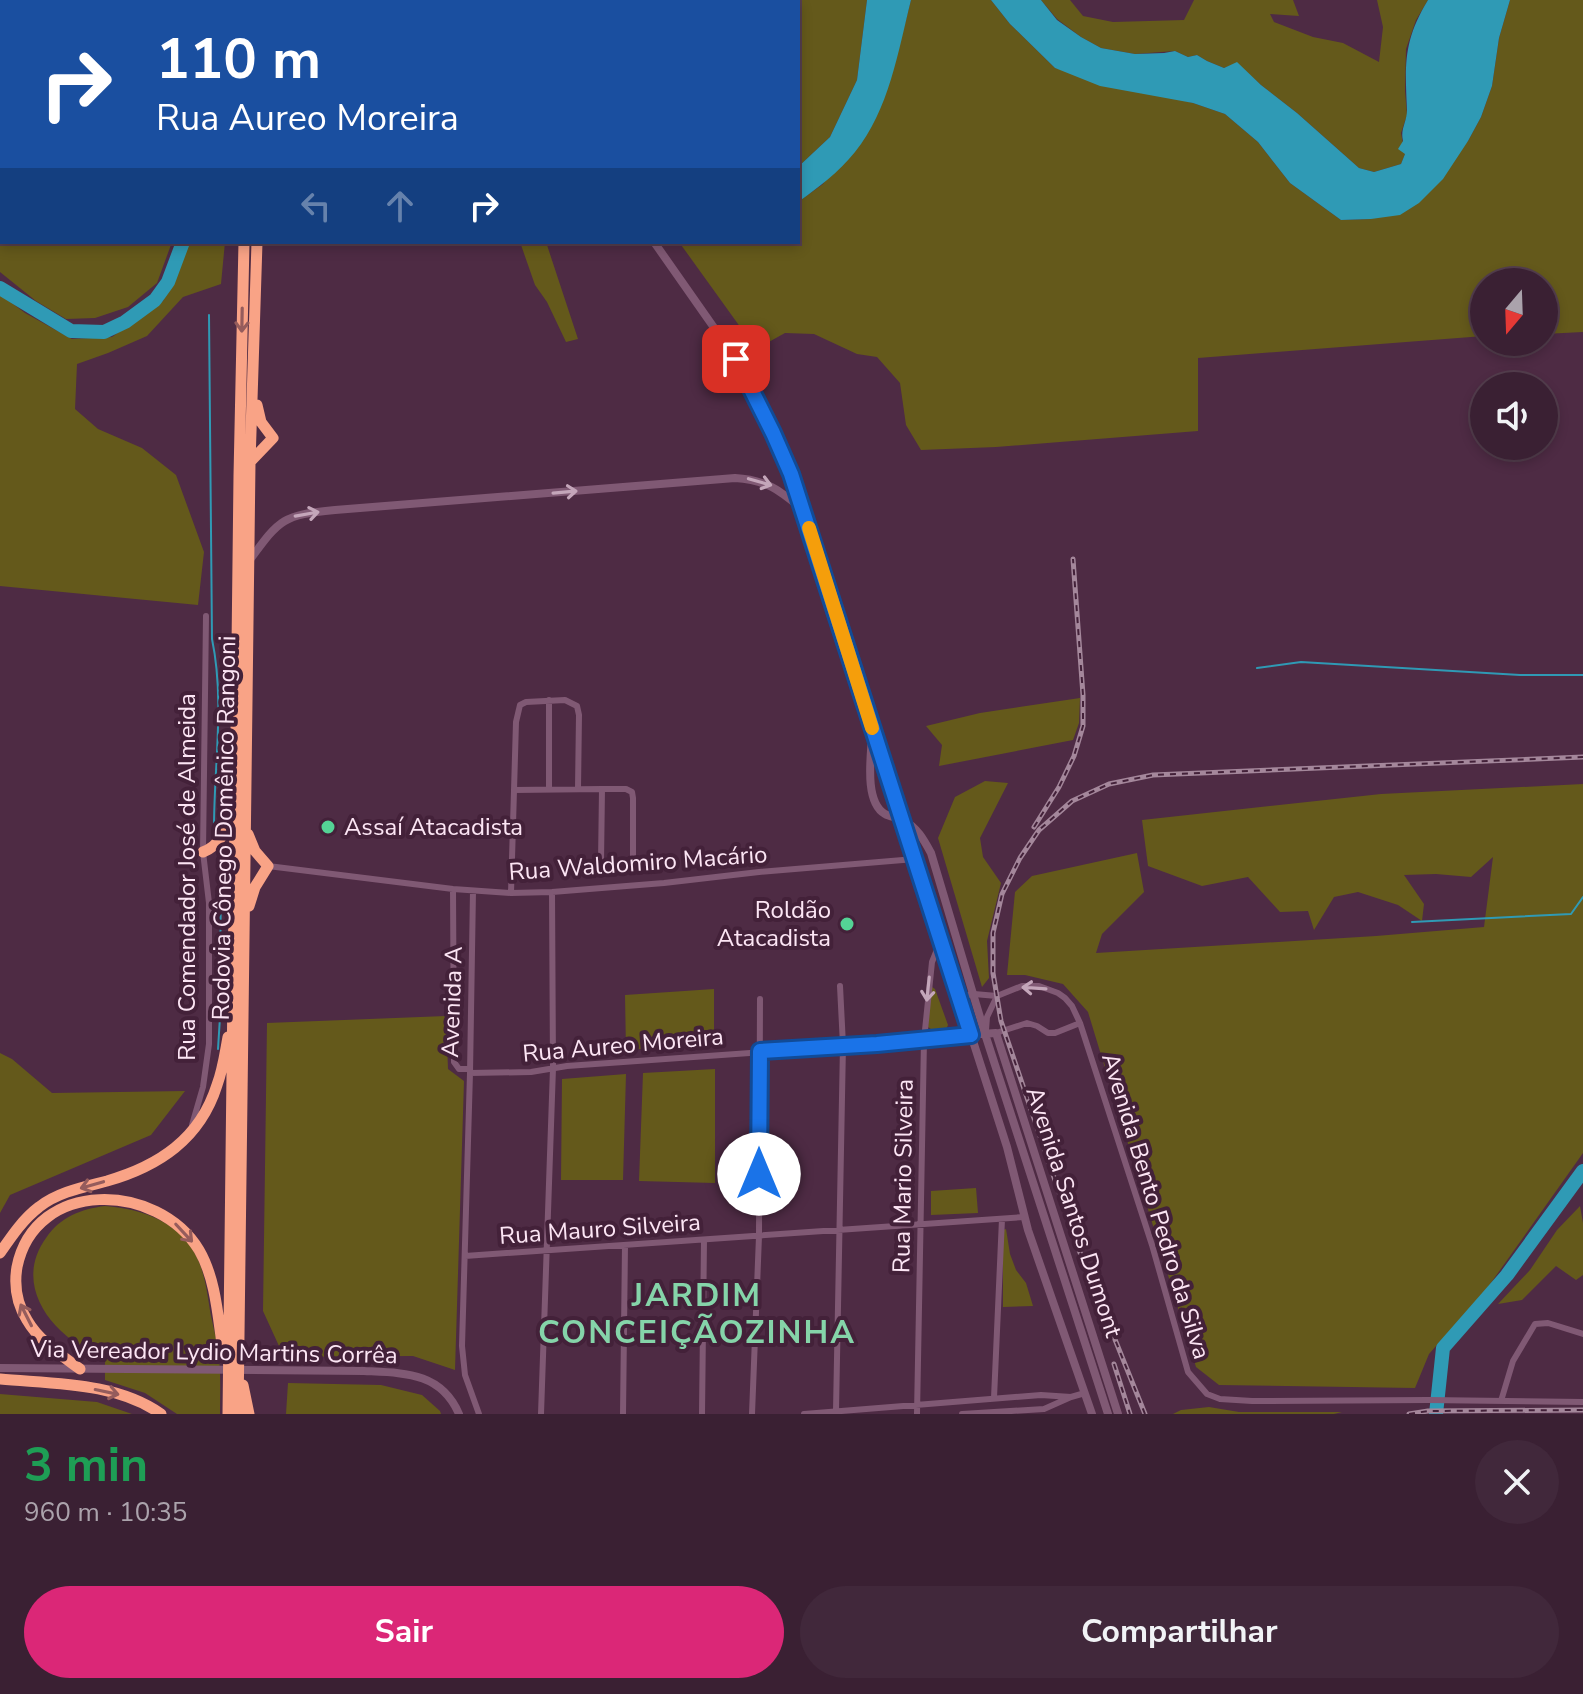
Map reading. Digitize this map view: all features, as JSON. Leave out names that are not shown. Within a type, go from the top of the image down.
[{"type":"highway","name":"Rodovia Cônego Domênico Rangoni","points":[[228,1414],[244,244]]},
{"type":"highway","name":"Rodovia Cônego Domênico Rangoni","points":[[238,1414],[250,463],[257,244]]},
{"type":"highway","points":[[250,463],[273,438],[259,416],[258,352],[253,337]]},
{"type":"highway","points":[[203,852],[220,840],[236,798]]},
{"type":"highway","points":[[245,921],[255,887],[268,866],[255,851],[246,830]]},
{"type":"highway","points":[[0,1253],[21,1224],[46,1202],[149,1165],[171,1152],[188,1136],[217,1087],[234,1009]]},
{"type":"highway","points":[[80,1369],[47,1345],[26,1319],[16,1292],[18,1262],[31,1235],[58,1211],[84,1201],[120,1200],[143,1205],[168,1218],[188,1235],[198,1249],[206,1263],[212,1287],[228,1387]]},
{"type":"highway","points":[[239,1378],[244,1387],[249,1414]]},
{"type":"highway","points":[[0,1379],[105,1391],[136,1400],[161,1414]]},
{"type":"main road","name":"Avenida Santos Dumont","points":[[655,244],[736,359],[791,474],[1007,1147],[1024,1217],[1092,1414]]},
{"type":"main road","points":[[249,561],[278,524],[296,515],[313,512],[735,478],[755,480],[775,487],[803,510]]},
{"type":"main road","name":"Avenida Santos Dumont","points":[[872,731],[870,776],[876,803],[886,815],[902,819],[920,834],[931,853],[985,1034],[1108,1414]]},
{"type":"main road","name":"Avenida Santos Dumont","points":[[996,1033],[1118,1414]]},
{"type":"main road","points":[[971,1035],[996,1033]]},
{"type":"main road","name":"Via Vereador Lydio Martins Corrêa","points":[[0,1368],[402,1373],[434,1383],[452,1400],[459,1414]]},
{"type":"street","name":"Rua Comendador José de Almeida","points":[[188,1136],[203,1087],[209,1044],[209,903],[203,852],[206,616]]},
{"type":"street","points":[[549,700],[549,789]]},
{"type":"street","points":[[511,893],[516,722],[520,705],[565,700],[577,706],[578,789]]},
{"type":"street","points":[[601,862],[602,789]]},
{"type":"street","points":[[514,790],[626,789],[632,792],[633,856]]},
{"type":"street","name":"Rua Waldomiro Macário","points":[[268,866],[453,889],[511,893],[664,883],[915,859]]},
{"type":"street","name":"Avenida A","points":[[453,889],[454,1062],[459,1069],[470,1071],[473,891]]},
{"type":"street","points":[[541,1414],[553,1068],[552,892]]},
{"type":"street","name":"Rua Mario Silveira","points":[[917,1414],[924,1040],[932,962],[941,940]]},
{"type":"street","points":[[454,955],[472,955]]},
{"type":"street","points":[[836,1411],[843,1045],[840,986]]},
{"type":"street","name":"Avenida Bento Pedro da Silva","points":[[959,997],[974,994],[997,996],[1022,986],[1039,986],[1051,989],[1072,1006],[1152,1245],[1188,1372],[1207,1394],[1232,1401],[1583,1402]]},
{"type":"street","points":[[985,1034],[987,1017],[997,996]]},
{"type":"street","points":[[454,1000],[472,999]]},
{"type":"street","points":[[752,1414],[759,1236],[760,999]]},
{"type":"street","points":[[996,1033],[1027,1023],[1055,1033],[1080,1023]]},
{"type":"street","name":"Rua Aureo Moreira","points":[[470,1071],[531,1072],[971,1035]]},
{"type":"street","points":[[470,1071],[462,1359],[479,1414]]},
{"type":"street","name":"Rua Mauro Silveira","points":[[465,1256],[1024,1217]]},
{"type":"street","points":[[994,1398],[1002,1219]]},
{"type":"street","points":[[702,1414],[704,1240]]},
{"type":"street","points":[[623,1414],[625,1245]]},
{"type":"street","points":[[1501,1401],[1513,1361],[1535,1324],[1548,1323],[1583,1334]]},
{"type":"street","points":[[962,1414],[1044,1409],[1085,1393]]},
{"type":"street","points":[[804,1414],[1041,1395],[1071,1397]]},
{"type":"shaded area","points":[[800,0],[867,0],[857,80],[830,137],[800,165]]},
{"type":"shaded area","points":[[911,0],[991,0],[1010,24],[1055,68],[1225,114],[1258,142],[1290,183],[1341,220],[1371,219],[1468,141],[1492,86],[1499,38],[1510,0],[1583,0],[1583,332],[1558,333],[1558,268],[1470,268],[1470,337],[1198,358],[1198,431],[921,450],[906,425],[900,383],[877,357],[857,354],[814,334],[785,333],[756,349],[680,244],[800,244],[800,201],[823,184],[892,74]]},
{"type":"shaded area","points":[[1041,0],[1070,0],[1083,16],[1113,22],[1184,20],[1194,0],[1293,0],[1299,16],[1270,14],[1274,22],[1313,37],[1343,43],[1379,62],[1383,27],[1377,0],[1428,0],[1416,20],[1406,49],[1407,115],[1401,133],[1405,154],[1401,164],[1374,172],[1359,168],[1237,63],[1224,68],[1197,55],[1188,57],[1175,51],[1135,54],[1101,48],[1057,19]]},
{"type":"shaded area","points":[[0,244],[171,244],[157,283],[128,307],[95,318],[66,319],[36,301],[0,272]]},
{"type":"shaded area","points":[[187,244],[225,244],[221,284],[183,297],[147,336],[77,364],[75,409],[98,429],[142,448],[176,475],[204,552],[198,605],[0,586],[0,294],[25,313],[72,339],[112,337],[163,301],[178,272]]},
{"type":"shaded area","points":[[521,244],[547,244],[578,339],[566,342],[547,302],[535,285]]},
{"type":"shaded area","points":[[1080,698],[1079,723],[1073,740],[939,766],[942,745],[926,726],[980,713]]},
{"type":"shaded area","points":[[985,781],[1008,783],[980,838],[983,857],[1001,883],[987,941],[989,978],[982,987],[938,838],[955,797]]},
{"type":"shaded area","points":[[1583,784],[1583,1153],[1488,1287],[1429,1354],[1415,1388],[1219,1385],[1196,1367],[1088,1012],[1063,984],[1025,975],[1007,975],[1015,892],[1032,876],[1137,853],[1144,892],[1102,934],[1096,953],[1484,927],[1493,857],[1471,877],[1404,875],[1424,904],[1422,921],[1398,905],[1358,892],[1334,897],[1314,930],[1308,911],[1280,912],[1248,877],[1202,886],[1148,866],[1142,820],[1381,794]]},
{"type":"shaded area","points":[[932,987],[948,1025],[945,1032],[938,1034],[928,1027]]},
{"type":"shaded area","points":[[714,989],[714,1044],[626,1050],[625,995]]},
{"type":"shaded area","points":[[446,1016],[448,1069],[464,1081],[455,1370],[413,1356],[284,1357],[263,1311],[267,1023]]},
{"type":"shaded area","points":[[0,1053],[12,1059],[52,1093],[185,1091],[151,1135],[10,1195],[0,1213]]},
{"type":"shaded area","points":[[715,1069],[715,1183],[639,1181],[643,1073]]},
{"type":"shaded area","points":[[626,1074],[623,1180],[561,1180],[562,1079]]},
{"type":"shaded area","points":[[976,1188],[978,1213],[931,1215],[931,1191]]},
{"type":"shaded area","points":[[105,1206],[161,1220],[183,1237],[192,1249],[203,1275],[218,1348],[220,1414],[177,1414],[145,1393],[105,1380],[105,1358],[70,1339],[44,1310],[36,1293],[33,1275],[36,1257],[46,1238],[72,1215]]},
{"type":"shaded area","points":[[1580,1206],[1583,1275],[1576,1280],[1556,1266],[1522,1300],[1498,1304],[1530,1270],[1557,1230]]},
{"type":"shaded area","points":[[1006,1229],[1010,1254],[1016,1270],[1026,1283],[1033,1306],[1003,1307],[1003,1230]]},
{"type":"shaded area","points":[[288,1383],[381,1385],[422,1395],[441,1414],[286,1414]]},
{"type":"shaded area","points":[[0,1394],[97,1402],[132,1414],[0,1414]]},
{"type":"shaded area","points":[[1209,1407],[1239,1412],[1342,1412],[1173,1414]]},
{"type":"water","points":[[867,0],[911,0],[891,80],[867,136],[842,166],[800,200],[800,165],[830,137],[857,80]]},
{"type":"water","points":[[991,0],[1041,0],[1057,20],[1101,48],[1135,54],[1175,51],[1188,57],[1197,55],[1224,68],[1237,62],[1359,168],[1374,172],[1401,164],[1405,154],[1398,149],[1403,141],[1407,114],[1407,54],[1414,28],[1428,0],[1510,0],[1499,38],[1492,86],[1481,117],[1443,179],[1419,203],[1400,215],[1341,220],[1290,183],[1258,142],[1225,114],[1193,103],[1100,86],[1055,68],[1010,24]]},
{"type":"waterway","points":[[0,288],[71,331],[104,332],[125,322],[155,300],[168,282],[182,244]]},
{"type":"waterway","points":[[209,315],[212,639],[218,686],[214,827],[217,833]]},
{"type":"waterway","points":[[1257,668],[1301,662],[1520,675],[1583,675]]},
{"type":"waterway","points":[[218,1049],[223,844]]},
{"type":"waterway","points":[[1412,922],[1571,914],[1583,897]]},
{"type":"waterway","points":[[1436,1414],[1443,1348],[1507,1275],[1583,1171]]},
{"type":"railway","points":[[1034,827],[1059,787],[1074,756],[1083,726],[1073,559]]},
{"type":"railway","points":[[1145,1414],[1077,1245],[1001,1021],[993,973],[993,933],[1002,894],[1020,858],[1039,830],[1072,801],[1109,784],[1153,775],[1583,757]]},
{"type":"railway","points":[[1114,1364],[1130,1414]]},
{"type":"railway","points":[[1409,1414],[1428,1411],[1583,1410]]},
{"type":"slow traffic","points":[[809,528],[872,728]]},
{"type":"place","name":"Assaí Atacadista","points":[[328,827]]},
{"type":"place","name":"Roldão Atacadista","points":[[847,924]]},
{"type":"district","name":"JARDIM CONCEIÇÃOZINHA","points":[[697,1314]]},
{"type":"route","points":[[736,359],[791,474],[971,1035],[760,1051],[759,1174]]}]
